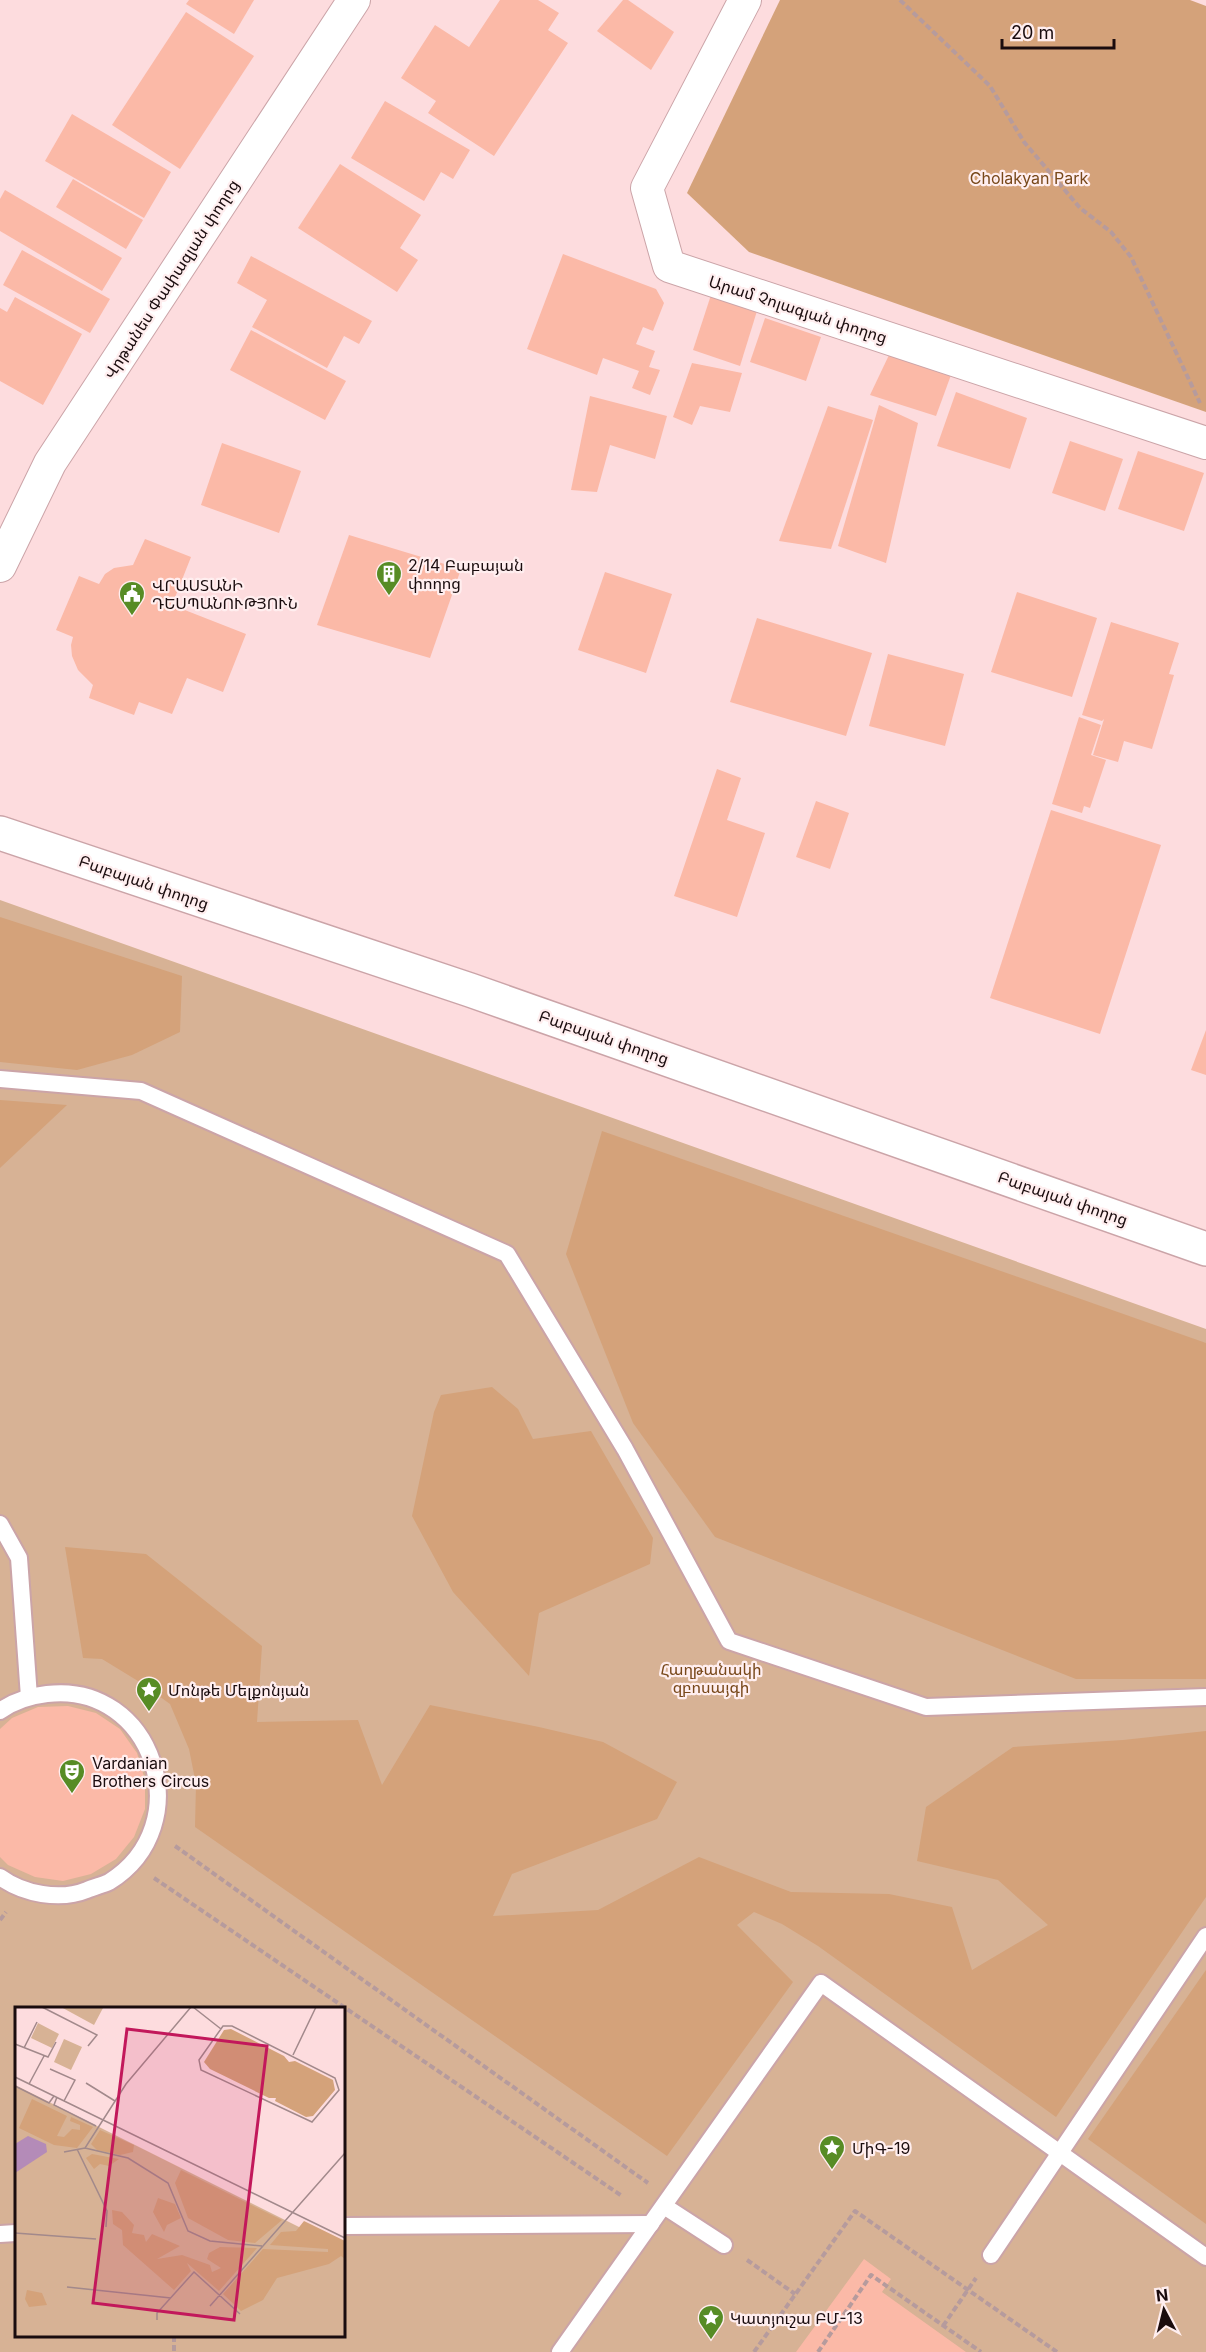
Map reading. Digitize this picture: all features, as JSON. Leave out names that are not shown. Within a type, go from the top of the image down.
[{"type":"street","name":"Վրթանես Փափազյան փողոց","points":[[0,566],[50,464],[354,0]]},
{"type":"street","name":"Արամ Չոլագյան փողոց","points":[[745,0],[647,188],[669,266],[1206,443]]},
{"type":"street","name":"Բաբայան փողոց","points":[[0,833],[470,990],[1206,1249]]},
{"type":"lane","points":[[0,1079],[141,1091],[507,1254],[626,1449],[729,1641],[926,1707],[1206,1697]]},
{"type":"lane","points":[[0,1524],[19,1558],[29,1696]]},
{"type":"lane","points":[[0,1711],[29,1696],[61,1693],[92,1699],[120,1714],[142,1738],[155,1767],[159,1799],[152,1830],[144,1848],[131,1863],[108,1882],[81,1893],[51,1895],[22,1889],[0,1877]]},
{"type":"lane","points":[[991,2255],[1206,1936]]},
{"type":"lane","points":[[560,2352],[821,1983],[1206,2257]]},
{"type":"lane","points":[[345,2226],[660,2211],[724,2245]]},
{"type":"lane","points":[[0,2234],[15,2233]]},
{"type":"path","points":[[900,0],[990,86],[1024,142],[1080,208],[1111,232],[1131,257],[1201,405]]},
{"type":"path","points":[[152,1830],[660,2211]]},
{"type":"path","points":[[131,1863],[660,2211]]},
{"type":"path","points":[[754,2352],[855,2211],[1057,2352]]},
{"type":"path","points":[[739,2254],[795,2294]]},
{"type":"path","points":[[818,2352],[871,2275],[981,2352]]},
{"type":"path","points":[[943,2326],[972,2283]]},
{"type":"green space","name":"Cholakyan Park","points":[[780,0],[1190,0],[1206,6],[1206,412],[749,252],[687,193]]},
{"type":"green space","name":"Հաղթանակի զբոսայգի","points":[[0,900],[1206,1329],[1206,2352],[0,2352]]},
{"type":"green space","points":[[0,917],[182,976],[180,1032],[132,1055],[77,1070],[0,1062]]},
{"type":"green space","points":[[0,1100],[67,1105],[0,1168]]},
{"type":"green space","points":[[602,1131],[1206,1343],[1206,1679],[1076,1679],[715,1537],[633,1423],[566,1254]]},
{"type":"green space","points":[[492,1387],[518,1409],[533,1439],[591,1431],[653,1538],[650,1564],[539,1613],[529,1676],[453,1592],[412,1516],[434,1412],[441,1395]]},
{"type":"green space","points":[[65,1547],[146,1554],[262,1646],[257,1722],[358,1720],[382,1785],[430,1705],[603,1742],[677,1782],[657,1819],[512,1874],[493,1916],[598,1910],[699,1857],[791,1892],[889,1894],[952,1907],[972,1970],[1048,1925],[998,1880],[917,1861],[926,1807],[1013,1747],[1123,1740],[1206,1731],[1206,1897],[1056,2117],[818,1946],[782,1924],[754,1912],[737,1925],[793,1982],[667,2156],[195,1827],[196,1784],[189,1749],[170,1704],[102,1659],[83,1658]]},
{"type":"green space","points":[[1206,1970],[1206,2224],[1088,2139]]},
{"type":"building","points":[[189,0],[254,0],[234,34],[186,4]]},
{"type":"building","points":[[500,0],[538,0],[559,13],[548,30],[568,43],[494,156],[428,113],[436,101],[401,78],[435,25],[469,47]]},
{"type":"building","points":[[623,0],[628,0],[674,32],[651,70],[597,31]]},
{"type":"building","points":[[186,12],[254,56],[180,169],[112,125]]},
{"type":"building","points":[[385,101],[470,150],[453,179],[441,172],[424,201],[351,158]]},
{"type":"building","points":[[72,114],[171,172],[144,218],[45,161]]},
{"type":"building","points":[[340,164],[421,215],[400,248],[418,260],[397,292],[298,228]]},
{"type":"building","points":[[73,179],[143,220],[126,249],[56,207]]},
{"type":"building","points":[[5,190],[122,258],[102,291],[0,231],[0,199]]},
{"type":"building","points":[[22,250],[110,299],[90,333],[3,285]]},
{"type":"building","points":[[563,254],[656,289],[664,303],[653,331],[643,327],[636,344],[655,351],[649,367],[660,370],[650,395],[632,388],[639,371],[603,358],[597,375],[527,349]]},
{"type":"building","points":[[251,256],[372,321],[359,344],[344,336],[327,368],[252,327],[267,300],[237,283]]},
{"type":"building","points":[[711,295],[757,311],[740,366],[693,350]]},
{"type":"building","points":[[15,297],[82,334],[43,405],[0,381],[0,308],[7,312]]},
{"type":"building","points":[[765,318],[821,337],[806,381],[750,362]]},
{"type":"building","points":[[251,330],[346,381],[325,420],[230,370]]},
{"type":"building","points":[[889,355],[951,375],[936,416],[870,395]]},
{"type":"building","points":[[692,363],[742,373],[730,412],[700,406],[692,425],[673,417]]},
{"type":"building","points":[[956,392],[1027,418],[1010,469],[937,446]]},
{"type":"building","points":[[590,396],[667,416],[655,459],[610,445],[597,492],[571,490]]},
{"type":"building","points":[[879,405],[918,423],[886,563],[838,546]]},
{"type":"building","points":[[828,406],[873,420],[831,549],[779,541]]},
{"type":"building","points":[[1070,441],[1123,459],[1105,511],[1052,493]]},
{"type":"building","points":[[222,443],[301,471],[279,533],[201,505]]},
{"type":"building","points":[[1138,451],[1204,473],[1184,531],[1118,509]]},
{"type":"building","name":"2/14 Բաբայան փողոց","points":[[349,535],[461,569],[430,658],[317,625]]},
{"type":"building","name":"ՎՐԱՍՏԱՆԻ ԴԵՍՊԱՆՈՒԹՅՈՒՆ","points":[[145,539],[191,557],[172,605],[246,634],[223,692],[187,678],[172,714],[139,702],[134,715],[89,698],[93,685],[78,670],[72,656],[73,637],[56,630],[79,576],[99,584],[105,574],[114,568],[133,565]]},
{"type":"building","points":[[605,572],[672,594],[646,673],[578,650]]},
{"type":"building","points":[[1017,592],[1097,618],[1072,697],[991,672]]},
{"type":"building","points":[[757,618],[872,653],[846,736],[730,702]]},
{"type":"building","points":[[1111,622],[1179,643],[1169,674],[1174,675],[1152,749],[1124,741],[1118,762],[1093,755],[1104,719],[1102,721],[1082,715]]},
{"type":"building","points":[[888,654],[964,674],[945,746],[869,726]]},
{"type":"building","points":[[1079,717],[1101,725],[1091,755],[1106,760],[1090,808],[1084,806],[1082,813],[1052,804]]},
{"type":"building","points":[[717,769],[741,778],[727,820],[765,833],[737,917],[674,896]]},
{"type":"building","points":[[816,801],[849,813],[830,869],[796,857]]},
{"type":"building","points":[[1051,810],[1161,845],[1100,1034],[990,998]]},
{"type":"building","points":[[1206,1030],[1206,1075],[1191,1070]]},
{"type":"building","name":"Vardanian Brothers Circus","points":[[68,1706],[96,1713],[120,1729],[137,1753],[145,1780],[145,1809],[134,1837],[116,1859],[91,1874],[63,1881],[35,1877],[8,1865],[0,1857],[0,1729],[12,1718],[38,1707]]},
{"type":"building","points":[[864,2259],[891,2279],[882,2292],[966,2352],[796,2352]]},
{"type":"place","name":"2/14 Բաբայան փողոց","points":[[389,597]]},
{"type":"place","name":"ՎՐԱՍՏԱՆԻ ԴԵՍՊԱՆՈՒԹՅՈՒՆ","points":[[132,617]]},
{"type":"place","name":"Մոնթե Մելքոնյան","points":[[149,1713]]},
{"type":"place","name":"Vardanian Brothers Circus","points":[[72,1795]]},
{"type":"place","name":"ՄիԳ-19","points":[[832,2171]]},
{"type":"place","name":"Կատյուշա ԲՄ-13","points":[[711,2341]]}]
